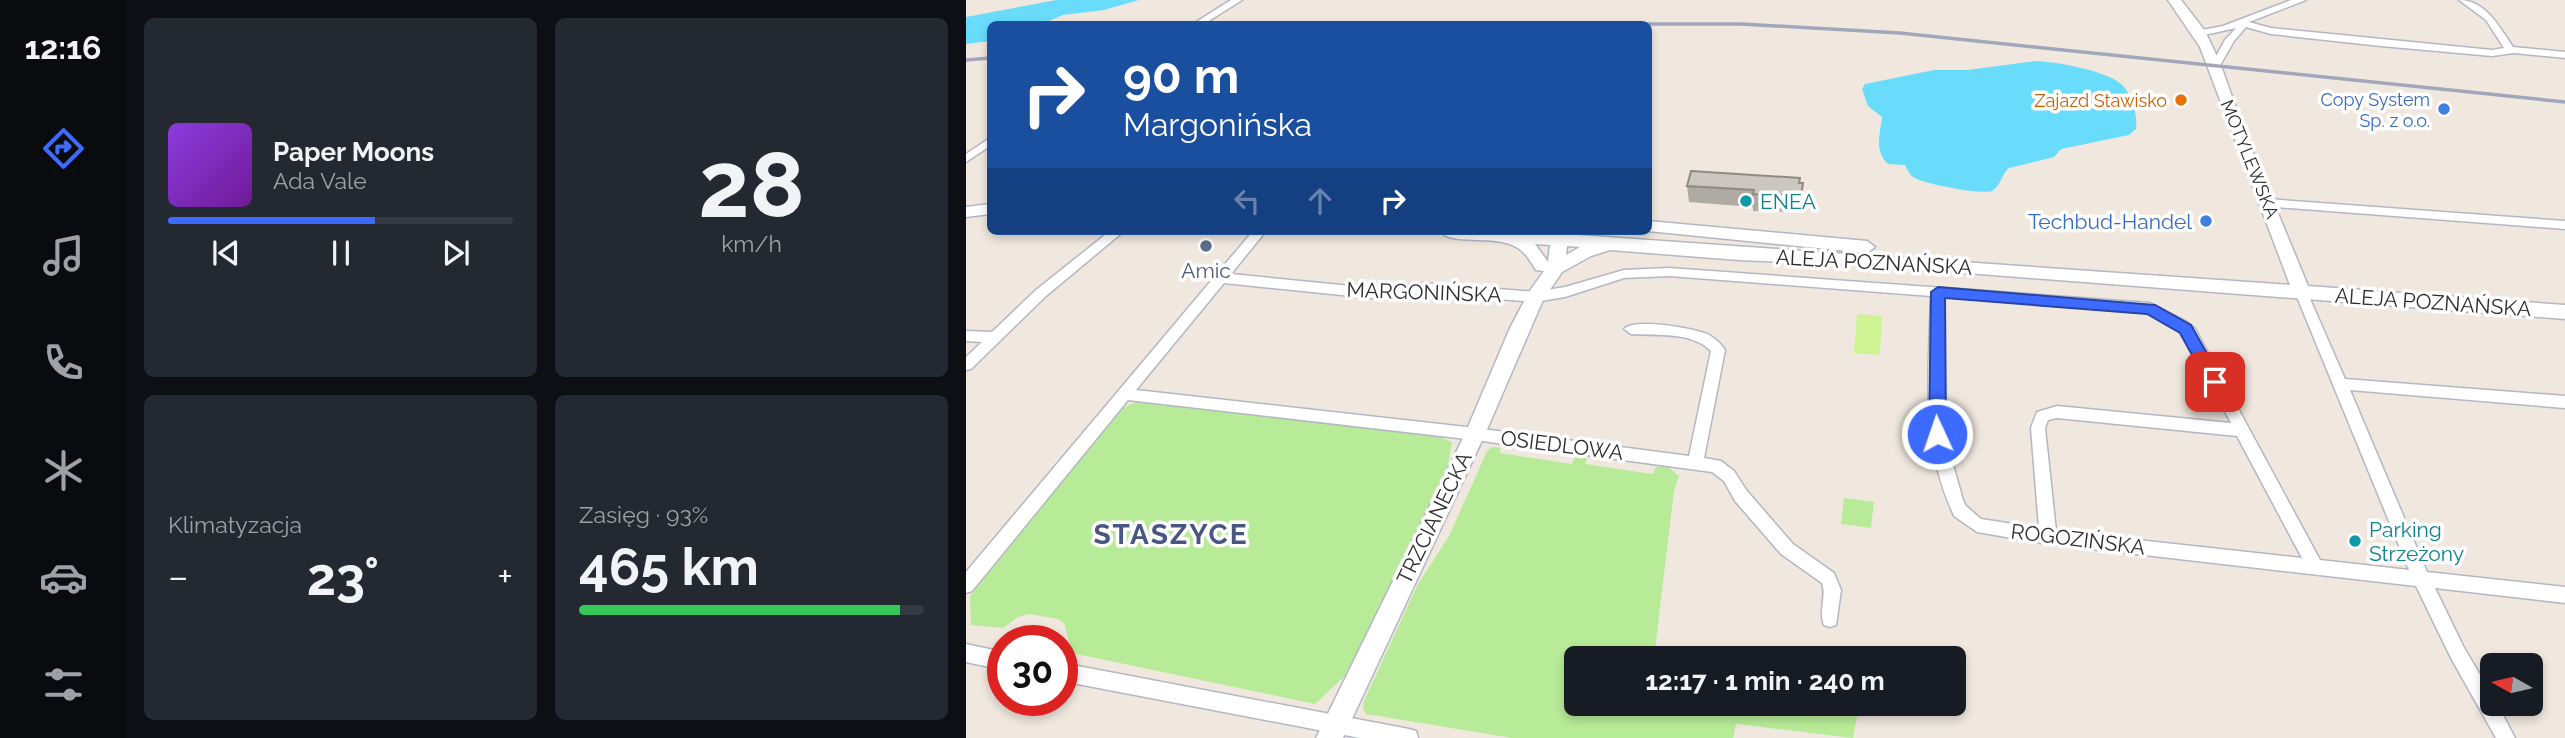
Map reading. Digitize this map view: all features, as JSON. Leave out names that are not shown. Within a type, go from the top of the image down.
[{"type":"main road","name":"MOTYLEWSKA","points":[[2174,0],[2202,36],[2216,65],[2228,108],[2298,286]]},
{"type":"main road","points":[[966,202],[987,199]]},
{"type":"main road","points":[[966,212],[987,209]]},
{"type":"main road","name":"ALEJA POZNAŃSKA","points":[[1652,226],[2565,312]]},
{"type":"main road","points":[[1668,249],[1702,243],[1714,231]]},
{"type":"main road","name":"ALEJA POZNAŃSKA","points":[[1489,235],[1560,236],[1616,245],[1668,249],[2565,299]]},
{"type":"main road","name":"TRZCIANECKA","points":[[1333,731],[1475,434],[1517,332],[1549,267],[1560,236]]},
{"type":"main road","points":[[1509,237],[1529,247],[1549,267]]},
{"type":"main road","name":"TRZCIANECKA","points":[[1549,267],[1586,251],[1616,245]]},
{"type":"street","points":[[1203,21],[1237,0]]},
{"type":"street","points":[[2202,36],[2244,24],[2269,10],[2301,0]]},
{"type":"street","points":[[2464,0],[2489,18],[2510,50]]},
{"type":"street","points":[[2216,65],[2230,40],[2244,24]]},
{"type":"street","points":[[2244,24],[2271,31],[2381,43],[2492,53],[2510,50],[2565,54]]},
{"type":"street","points":[[2202,36],[2230,40]]},
{"type":"street","points":[[966,159],[987,143]]},
{"type":"street","points":[[2267,203],[2565,225]]},
{"type":"street","points":[[966,365],[1041,293],[1113,235]]},
{"type":"street","points":[[966,585],[1257,235]]},
{"type":"street","name":"MARGONIŃSKA","points":[[1223,278],[1371,293],[1423,288],[1535,297],[1565,292],[1624,274],[1656,272],[2144,307],[2182,325],[2189,333],[2314,565]]},
{"type":"street","points":[[2298,286],[2422,580],[2457,652],[2506,738]]},
{"type":"street","name":"ROGOZIŃSKA","points":[[1938,292],[1935,415],[1939,444],[1955,500],[1961,511],[1977,525],[2048,537],[2565,595]]},
{"type":"street","points":[[1631,329],[1696,335],[1709,339],[1718,350],[1695,462]]},
{"type":"street","points":[[966,336],[995,337]]},
{"type":"street","points":[[2339,384],[2565,402]]},
{"type":"street","name":"OSIEDLOWA","points":[[1124,394],[1475,434],[1716,466],[1725,471],[1741,496],[1787,549],[1828,578],[1833,590],[1830,619]]},
{"type":"street","points":[[2048,537],[2038,428],[2042,416],[2057,412],[2241,430]]},
{"type":"street","points":[[966,653],[987,657]]},
{"type":"street","points":[[1078,675],[1333,731],[1409,738]]},
{"type":"green space","points":[[1857,314],[1882,316],[1880,355],[1854,353]]},
{"type":"green space","points":[[1136,402],[1438,436],[1452,442],[1448,465],[1350,671],[1315,704],[1078,654],[1078,625],[1065,625],[1058,619],[1029,614],[1018,617],[1007,625],[971,625],[970,596],[1121,409]]},
{"type":"green space","points":[[1492,447],[1501,448],[1500,453],[1572,464],[1575,457],[1581,454],[1587,459],[1585,464],[1653,474],[1656,467],[1667,466],[1679,476],[1674,491],[1655,646],[1564,646],[1564,716],[1857,716],[1853,738],[1736,724],[1733,738],[1512,738],[1366,714],[1363,709],[1364,701],[1417,586],[1449,536],[1487,451]]},
{"type":"green space","points":[[1844,498],[1874,502],[1871,528],[1841,524]]},
{"type":"water","points":[[1056,0],[1139,0],[1104,10],[1063,15],[1049,21],[987,21],[987,41],[966,44],[966,17]]},
{"type":"water","points":[[2036,61],[2067,65],[2114,79],[2128,93],[2136,118],[2136,129],[2129,135],[2061,149],[2054,157],[2009,168],[1995,189],[1986,192],[1921,180],[1911,175],[1905,165],[1888,164],[1884,159],[1879,148],[1882,117],[1868,106],[1862,89],[1865,84],[1934,70],[1968,70]]},
{"type":"building","points":[[1691,171],[1800,178],[1799,183],[1803,183],[1801,196],[1753,194],[1754,190],[1687,186]]},
{"type":"railway","points":[[1652,24],[1741,24],[1900,33],[2565,102]]},
{"type":"railway","points":[[966,60],[987,58]]},
{"type":"place","name":"Zajazd Stawisko","points":[[2181,100]]},
{"type":"place","name":"Copy System Sp. z o.o.","points":[[2444,109]]},
{"type":"place","name":"ENEA","points":[[1746,201]]},
{"type":"place","name":"Techbud-Handel","points":[[2206,221]]},
{"type":"place","name":"Amic","points":[[1206,246]]},
{"type":"place","name":"Parking Strzeżony","points":[[2355,541]]},
{"type":"district","name":"STASZYCE","points":[[1171,534]]},
{"type":"route","points":[[1937,434],[1935,415],[1938,292],[2150,308],[2186,329],[2215,382]]}]
